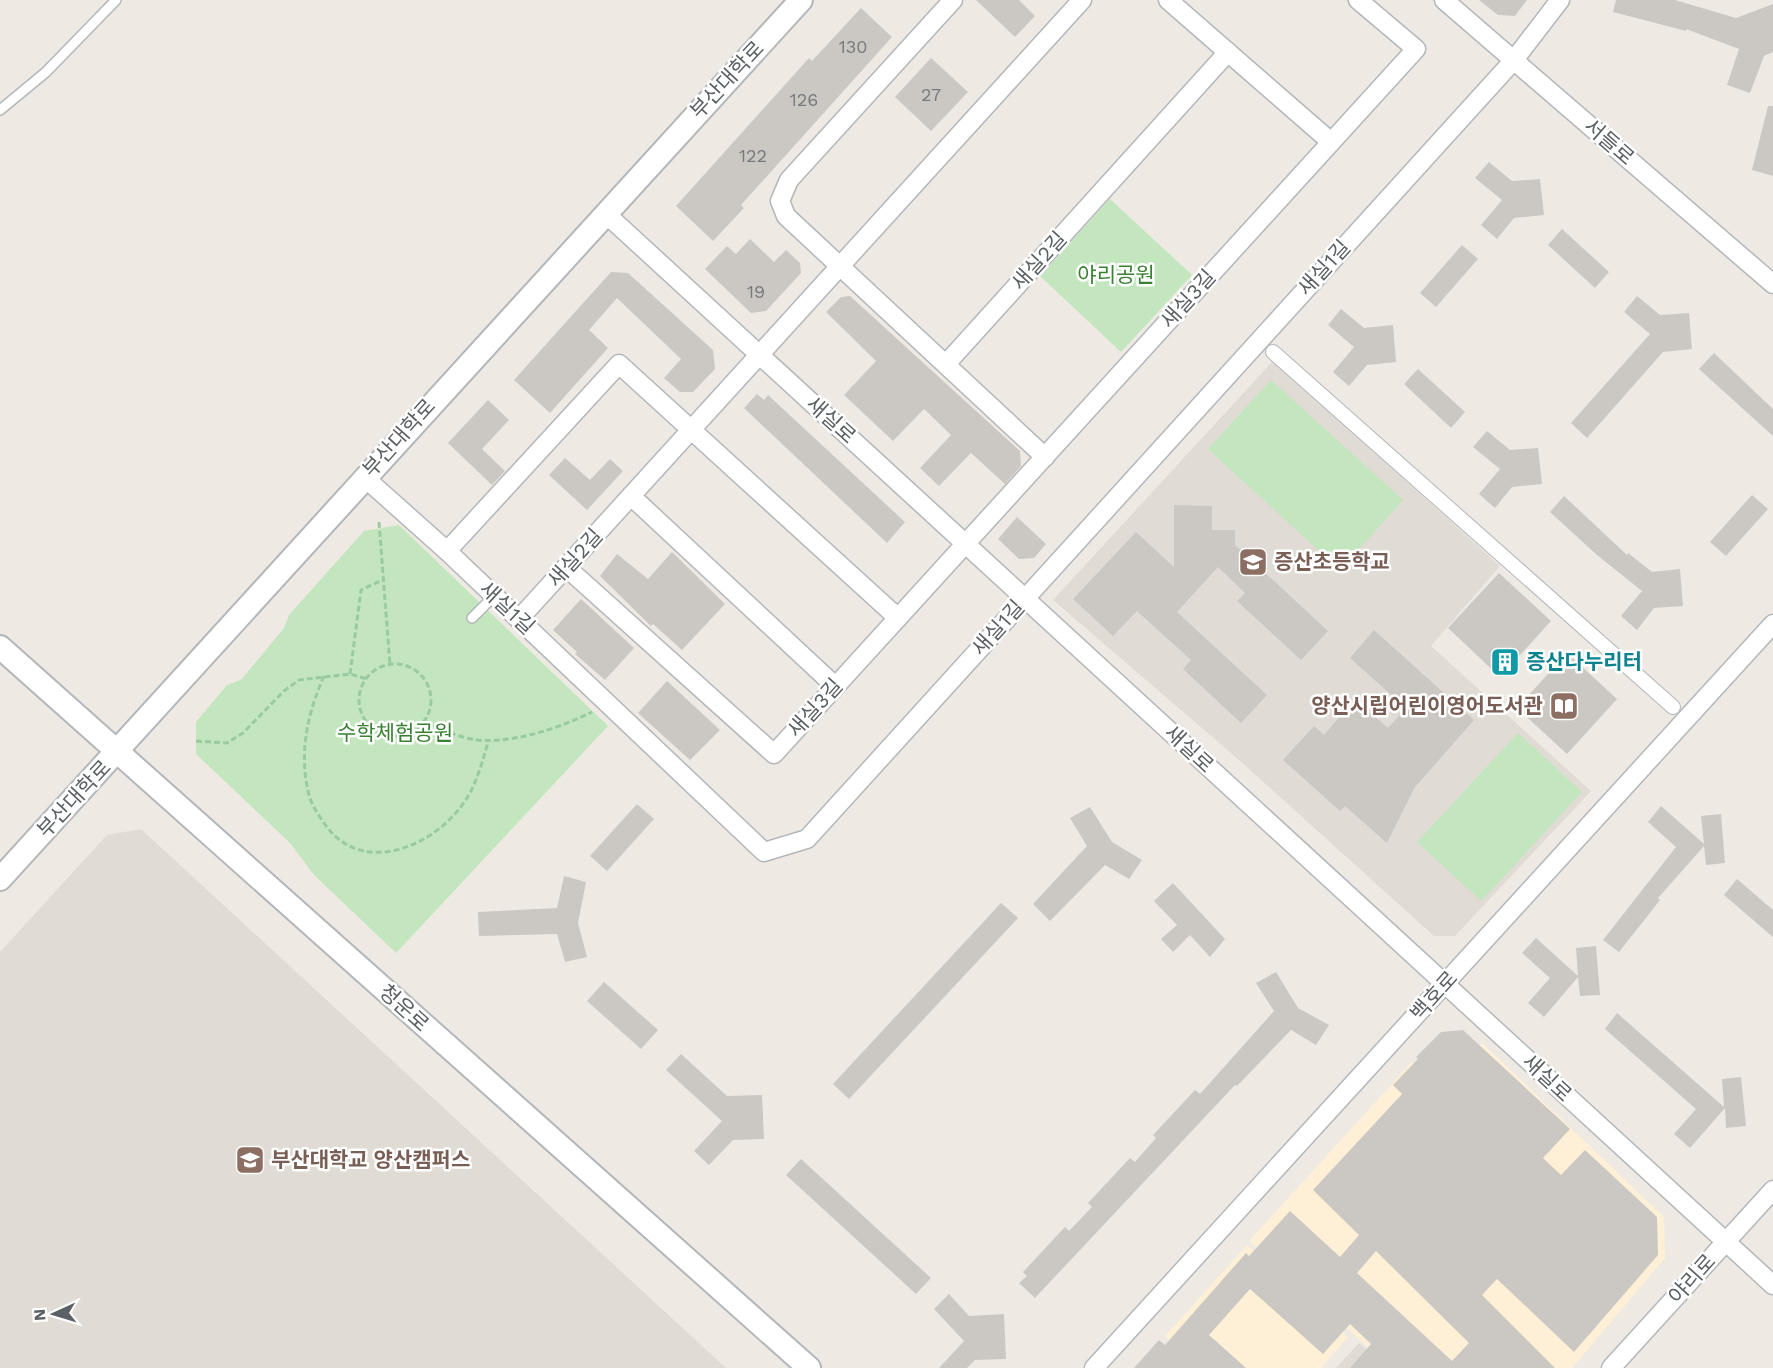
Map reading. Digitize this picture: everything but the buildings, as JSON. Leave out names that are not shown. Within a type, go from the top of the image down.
[{"type":"street","name":"부산대학로","points":[[0,879],[801,0]]},
{"type":"street","points":[[953,0],[789,180],[780,201],[786,216],[1045,457]]},
{"type":"street","name":"새실2길","points":[[519,620],[1082,0]]},
{"type":"street","points":[[1168,0],[1331,142]]},
{"type":"street","name":"새실3길","points":[[566,567],[774,754],[1416,49],[1358,0]]},
{"type":"street","name":"서들로","points":[[1444,0],[1773,284]]},
{"type":"street","name":"새실1길","points":[[364,477],[447,551],[764,852],[807,839],[1514,60],[1560,0]]},
{"type":"street","name":"새실2길","points":[[946,364],[1228,52]]},
{"type":"street","name":"새실로","points":[[605,213],[1773,1285]]},
{"type":"street","points":[[1273,352],[1673,707]]},
{"type":"street","points":[[447,551],[619,364],[897,618]]},
{"type":"street","points":[[631,496],[835,686]]},
{"type":"street","name":"백호로","points":[[1094,1368],[1773,624]]},
{"type":"street","name":"청운로","points":[[0,647],[116,753],[809,1368]]},
{"type":"street","name":"야리로","points":[[1611,1368],[1773,1190]]},
{"type":"lane","points":[[0,110],[46,72],[116,0]]},
{"type":"lane","points":[[472,618],[494,596]]},
{"type":"path","points":[[379,522],[390,665]]},
{"type":"path","points":[[350,674],[361,590],[383,579]]},
{"type":"path","points":[[390,665],[403,665],[423,677],[432,699],[424,722],[416,730],[394,737],[372,728],[360,708],[360,696],[367,679],[380,668],[390,665]]},
{"type":"path","points":[[196,741],[227,743],[243,733],[284,691],[299,680],[350,674],[367,679]]},
{"type":"path","points":[[324,676],[312,704],[306,732],[304,760],[308,792],[316,811],[330,831],[354,848],[382,854],[406,850],[425,839],[466,800],[479,774],[489,739]]},
{"type":"path","points":[[424,722],[451,733],[479,740],[513,737],[561,727],[593,712]]},
{"type":"shaded area","points":[[1273,361],[1500,566],[1431,646],[1591,791],[1455,936],[1434,936],[1239,760],[1053,600]]},
{"type":"shaded area","name":"부산대학교 양산캠퍼스","points":[[141,829],[726,1368],[0,1368],[0,952],[107,835]]},
{"type":"shaded area","points":[[1482,1043],[1664,1217],[1665,1258],[1572,1368],[1391,1368],[1249,1241],[1412,1062],[1437,1087]]},
{"type":"shaded area","points":[[1247,1245],[1348,1337],[1321,1368],[1201,1368],[1165,1336]]},
{"type":"shaded area","points":[[1359,1343],[1385,1368],[1336,1368]]},
{"type":"green space","name":"야리공원","points":[[1110,199],[1192,275],[1121,352],[1040,276]]},
{"type":"green space","points":[[1271,380],[1403,500],[1340,570],[1208,449]]},
{"type":"green space","name":"수학체험공원","points":[[399,525],[608,726],[396,953],[314,875],[290,843],[196,754],[196,722],[227,685],[241,680],[284,628],[289,615],[364,531]]},
{"type":"green space","points":[[1518,733],[1582,792],[1481,901],[1417,842]]},
{"type":"place","name":"증산초등학교","points":[[1253,562]]},
{"type":"place","name":"증산다누리터","points":[[1505,662]]},
{"type":"place","name":"양산시립어린이영어도서관","points":[[1564,706]]},
{"type":"place","name":"부산대학교 양산캠퍼스","points":[[250,1160]]}]
